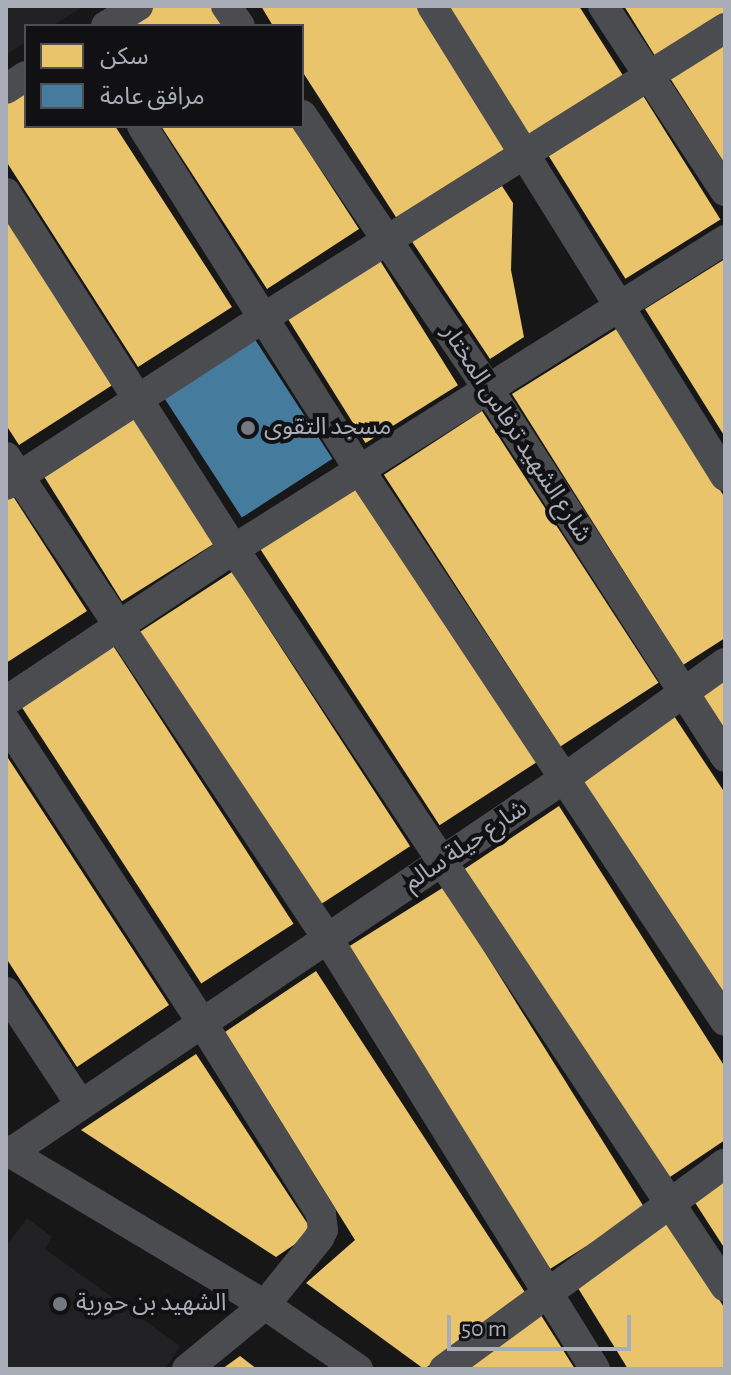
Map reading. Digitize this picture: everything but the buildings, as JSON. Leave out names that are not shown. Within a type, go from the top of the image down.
[{"type":"street","points":[[109,24],[138,6]]},
{"type":"street","points":[[226,6],[239,24]]},
{"type":"street","points":[[432,6],[528,155],[725,476]]},
{"type":"street","points":[[603,6],[725,191]]},
{"type":"street","points":[[595,1369],[328,939],[120,628],[10,473],[140,399],[725,28]]},
{"type":"street","points":[[6,89],[24,77]]},
{"type":"street","name":"شارع الشهيد ترفاس المختار","points":[[304,118],[487,387],[725,757]]},
{"type":"street","points":[[143,128],[359,469],[562,780],[725,1021]]},
{"type":"street","points":[[6,193],[234,549],[725,1286]]},
{"type":"street","points":[[6,701],[120,628],[234,549],[725,240]]},
{"type":"street","name":"شارع حيلة سالم","points":[[8,1152],[443,862],[725,663]]},
{"type":"street","points":[[6,722],[201,1021],[315,1202],[323,1222],[319,1238],[265,1305],[187,1369]]},
{"type":"street","points":[[6,992],[80,1104]]},
{"type":"street","points":[[8,1152],[265,1305],[358,1369]]},
{"type":"street","points":[[444,1369],[725,1163]]},
{"type":"shaded area","points":[[6,6],[84,6],[55,24],[24,24],[24,43],[6,55]]},
{"type":"shaded area","points":[[27,1218],[52,1237],[45,1249],[180,1346],[165,1369],[6,1369],[6,1247]]},
{"type":"place","name":"مسجد التقوى","points":[[248,428]]},
{"type":"place","name":"الشهيد بن حورية","points":[[60,1304]]}]
